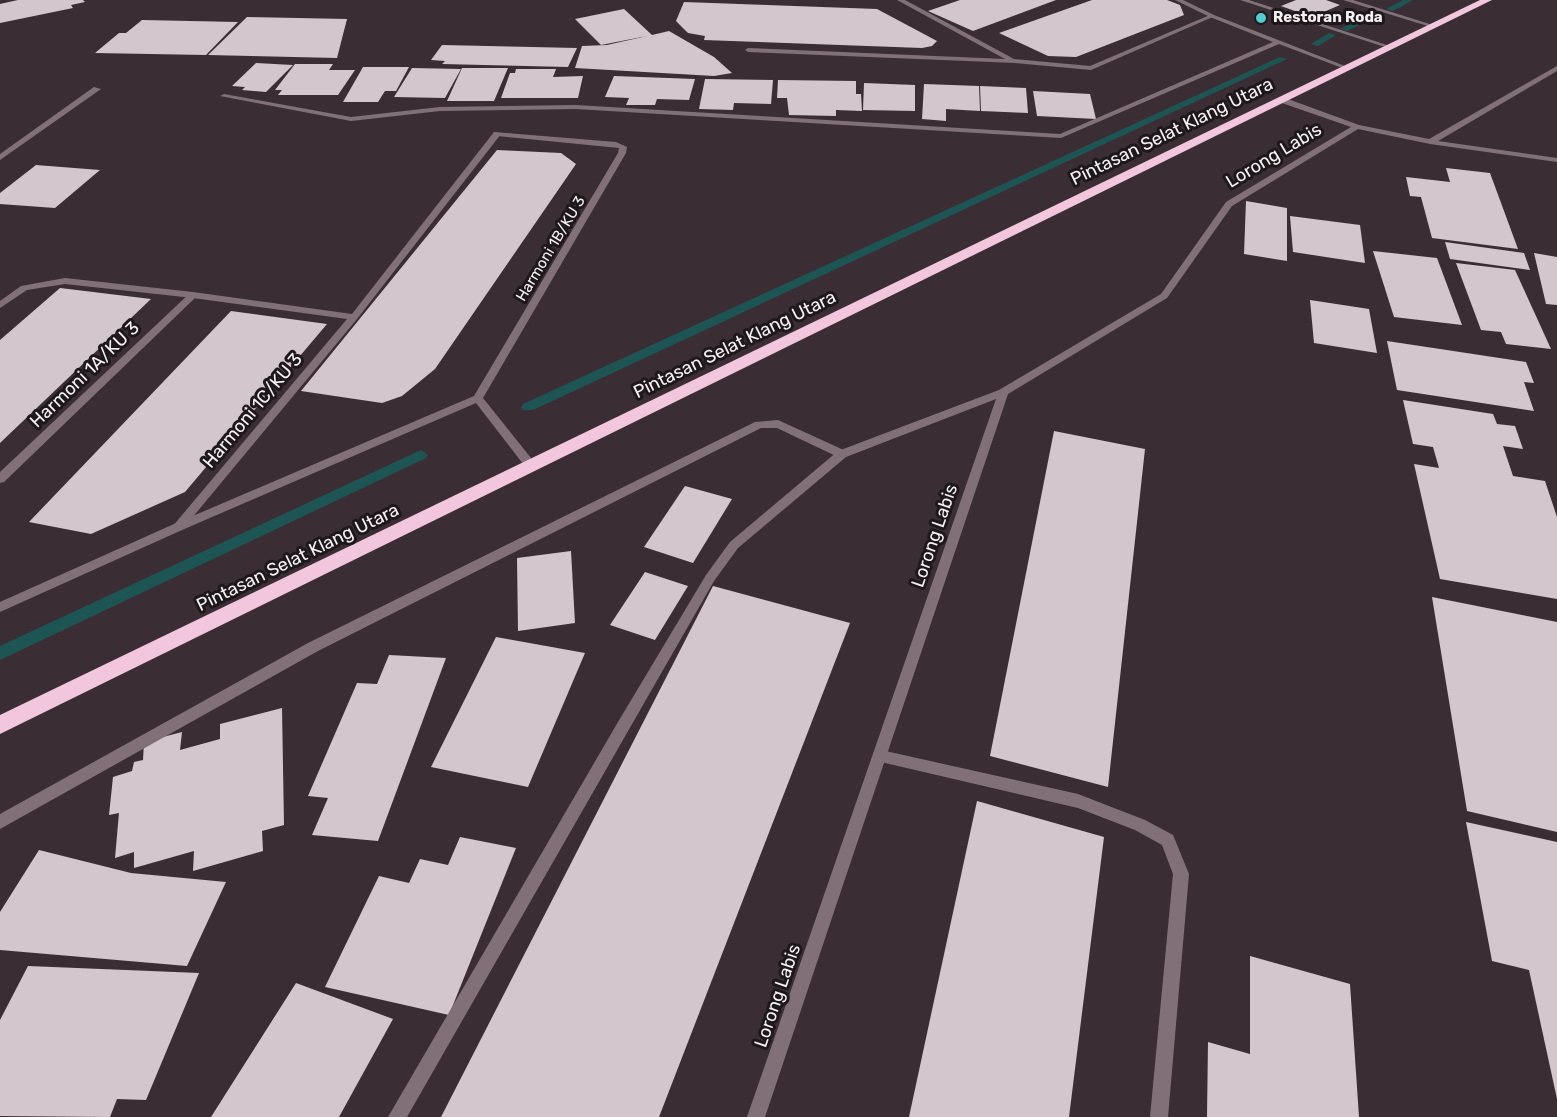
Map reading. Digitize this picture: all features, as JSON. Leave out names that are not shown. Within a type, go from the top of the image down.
[{"type":"highway","name":"Pintasan Selat Klang Utara","points":[[0,724],[1488,0]]},
{"type":"street","points":[[900,0],[1015,61]]},
{"type":"street","points":[[1178,0],[1212,16],[1347,68]]},
{"type":"street","points":[[1243,0],[1390,47]]},
{"type":"street","points":[[1346,0],[1433,26]]},
{"type":"street","points":[[1366,6],[1378,0]]},
{"type":"street","points":[[748,50],[1015,61],[1091,68],[1212,16]]},
{"type":"street","points":[[224,96],[351,118],[440,109],[576,107],[1061,136],[1279,42]]},
{"type":"street","points":[[1430,142],[1557,68]]},
{"type":"street","points":[[1548,73],[1557,75]]},
{"type":"street","points":[[0,158],[97,88]]},
{"type":"street","points":[[1281,100],[1357,127],[1430,142],[1557,160]]},
{"type":"street","name":"Lorong Labis","points":[[756,1117],[881,756],[1002,392],[1164,296],[1228,204],[1357,127]]},
{"type":"street","name":"Harmoni 1C/KU 3","points":[[178,526],[354,317],[497,134]]},
{"type":"street","name":"Harmoni 1B/KU 3","points":[[478,398],[622,153],[622,147],[616,144],[497,134]]},
{"type":"street","points":[[0,305],[24,288],[51,281],[193,295],[354,317]]},
{"type":"street","name":"Harmoni 1A/KU 3","points":[[0,479],[193,295]]},
{"type":"street","points":[[397,1117],[710,578],[734,545],[842,454],[1002,392]]},
{"type":"street","points":[[0,607],[178,526],[478,398],[531,466]]},
{"type":"street","points":[[0,822],[313,647],[759,425],[778,424],[842,454]]},
{"type":"street","points":[[881,756],[1078,801],[1140,825],[1168,840],[1181,874],[1158,1117]]},
{"type":"building","points":[[18,0],[83,0],[85,2],[71,5],[73,8],[0,23],[0,4]]},
{"type":"building","points":[[960,0],[1056,0],[973,31],[928,11]]},
{"type":"building","points":[[1092,0],[1167,0],[1180,5],[1184,15],[1076,57],[1048,56],[999,33]]},
{"type":"building","points":[[1296,0],[1326,0],[1340,5],[1312,17],[1281,6]]},
{"type":"building","points":[[684,2],[877,9],[937,41],[932,46],[922,48],[704,40],[705,36],[688,33],[676,21]]},
{"type":"building","points":[[624,9],[652,35],[669,31],[714,57],[732,73],[714,76],[575,68],[582,46],[607,45],[647,36],[601,45],[575,19]]},
{"type":"building","points":[[247,17],[347,19],[337,58],[208,55]]},
{"type":"building","points":[[142,20],[238,22],[206,55],[95,53],[119,33],[126,33]]},
{"type":"building","points":[[442,45],[577,48],[568,67],[442,64],[445,61],[431,60]]},
{"type":"building","points":[[256,63],[293,65],[266,92],[242,90],[245,87],[232,86]]},
{"type":"building","points":[[295,64],[333,64],[329,70],[355,70],[338,95],[278,95],[282,90],[275,90]]},
{"type":"building","points":[[363,67],[409,67],[396,91],[385,91],[378,102],[343,102]]},
{"type":"building","points":[[412,68],[461,69],[445,98],[394,97]]},
{"type":"building","points":[[462,68],[508,68],[494,101],[447,101]]},
{"type":"building","points":[[516,69],[556,69],[553,77],[583,76],[578,98],[501,98],[510,73],[515,73]]},
{"type":"building","points":[[614,76],[695,79],[689,100],[657,99],[655,105],[626,105],[629,98],[605,97]]},
{"type":"building","points":[[705,79],[773,80],[771,104],[734,103],[733,110],[699,109]]},
{"type":"building","points":[[778,80],[856,81],[856,94],[861,94],[862,111],[836,110],[836,116],[789,115],[787,98],[777,98]]},
{"type":"building","points":[[864,83],[915,85],[915,111],[863,110]]},
{"type":"building","points":[[924,84],[979,86],[980,111],[946,109],[946,121],[922,119]]},
{"type":"building","points":[[980,86],[1026,88],[1028,113],[981,111]]},
{"type":"building","points":[[1033,91],[1090,94],[1096,119],[1037,116]]},
{"type":"building","points":[[497,150],[561,153],[576,164],[435,369],[402,396],[382,403],[301,391]]},
{"type":"building","points":[[36,165],[100,170],[55,208],[0,204],[0,193]]},
{"type":"building","points":[[1446,168],[1490,173],[1518,249],[1432,238],[1421,197],[1410,196],[1406,177],[1450,182]]},
{"type":"building","points":[[1246,201],[1287,208],[1287,261],[1244,254]]},
{"type":"building","points":[[1290,216],[1360,225],[1365,263],[1293,252]]},
{"type":"building","points":[[1445,242],[1524,253],[1530,270],[1450,259]]},
{"type":"building","points":[[1373,251],[1437,258],[1462,325],[1394,317]]},
{"type":"building","points":[[1534,253],[1557,257],[1557,305],[1546,304]]},
{"type":"building","points":[[1456,263],[1515,270],[1551,349],[1506,344],[1501,332],[1481,330]]},
{"type":"building","points":[[60,288],[151,299],[0,443],[0,340]]},
{"type":"building","points":[[1310,300],[1369,309],[1377,353],[1314,343]]},
{"type":"building","points":[[231,311],[327,324],[185,492],[91,534],[29,522]]},
{"type":"building","points":[[1387,341],[1526,362],[1534,383],[1524,382],[1534,411],[1397,390]]},
{"type":"building","points":[[1403,400],[1493,414],[1497,424],[1515,426],[1523,449],[1503,446],[1513,476],[1545,481],[1557,517],[1557,599],[1440,579],[1414,464],[1439,468],[1433,447],[1413,444]]},
{"type":"building","points":[[1054,431],[1145,449],[1108,787],[990,756]]},
{"type":"building","points":[[685,486],[732,499],[693,563],[644,547]]},
{"type":"building","points":[[571,551],[575,623],[518,631],[517,558]]},
{"type":"building","points":[[645,572],[688,586],[655,640],[610,625]]},
{"type":"building","points":[[713,586],[850,623],[659,1117],[441,1117]]},
{"type":"building","points":[[1432,597],[1557,622],[1557,832],[1467,811]]},
{"type":"building","points":[[496,637],[585,653],[528,787],[431,767]]},
{"type":"building","points":[[389,655],[446,658],[378,841],[312,835],[328,798],[308,796],[357,683],[377,684]]},
{"type":"building","points":[[282,708],[284,825],[262,831],[263,851],[193,871],[194,851],[134,868],[134,852],[115,858],[119,813],[109,815],[113,777],[132,771],[134,762],[143,760],[144,742],[182,732],[180,750],[220,739],[220,724]]},
{"type":"building","points":[[977,801],[1104,837],[1069,1117],[909,1117]]},
{"type":"building","points":[[1466,822],[1557,842],[1557,1099],[1529,970],[1492,961]]},
{"type":"building","points":[[460,837],[516,848],[449,1015],[325,987],[379,876],[409,883],[420,859],[448,865]]},
{"type":"building","points":[[39,850],[131,873],[226,882],[187,966],[0,950],[0,912]]},
{"type":"building","points":[[1250,956],[1350,984],[1359,1117],[1207,1117],[1208,1042],[1250,1054]]},
{"type":"building","points":[[28,966],[199,973],[146,1100],[117,1099],[110,1117],[0,1116],[0,1020]]},
{"type":"building","points":[[296,983],[393,1019],[339,1117],[211,1117]]},
{"type":"waterway","points":[[1390,9],[1409,0]]},
{"type":"waterway","points":[[1344,29],[1374,16]]},
{"type":"waterway","points":[[1315,44],[1332,35]]},
{"type":"waterway","points":[[528,407],[1283,59]]},
{"type":"waterway","points":[[0,653],[421,455]]},
{"type":"place","name":"Restoran Roda","points":[[1261,18]]}]
